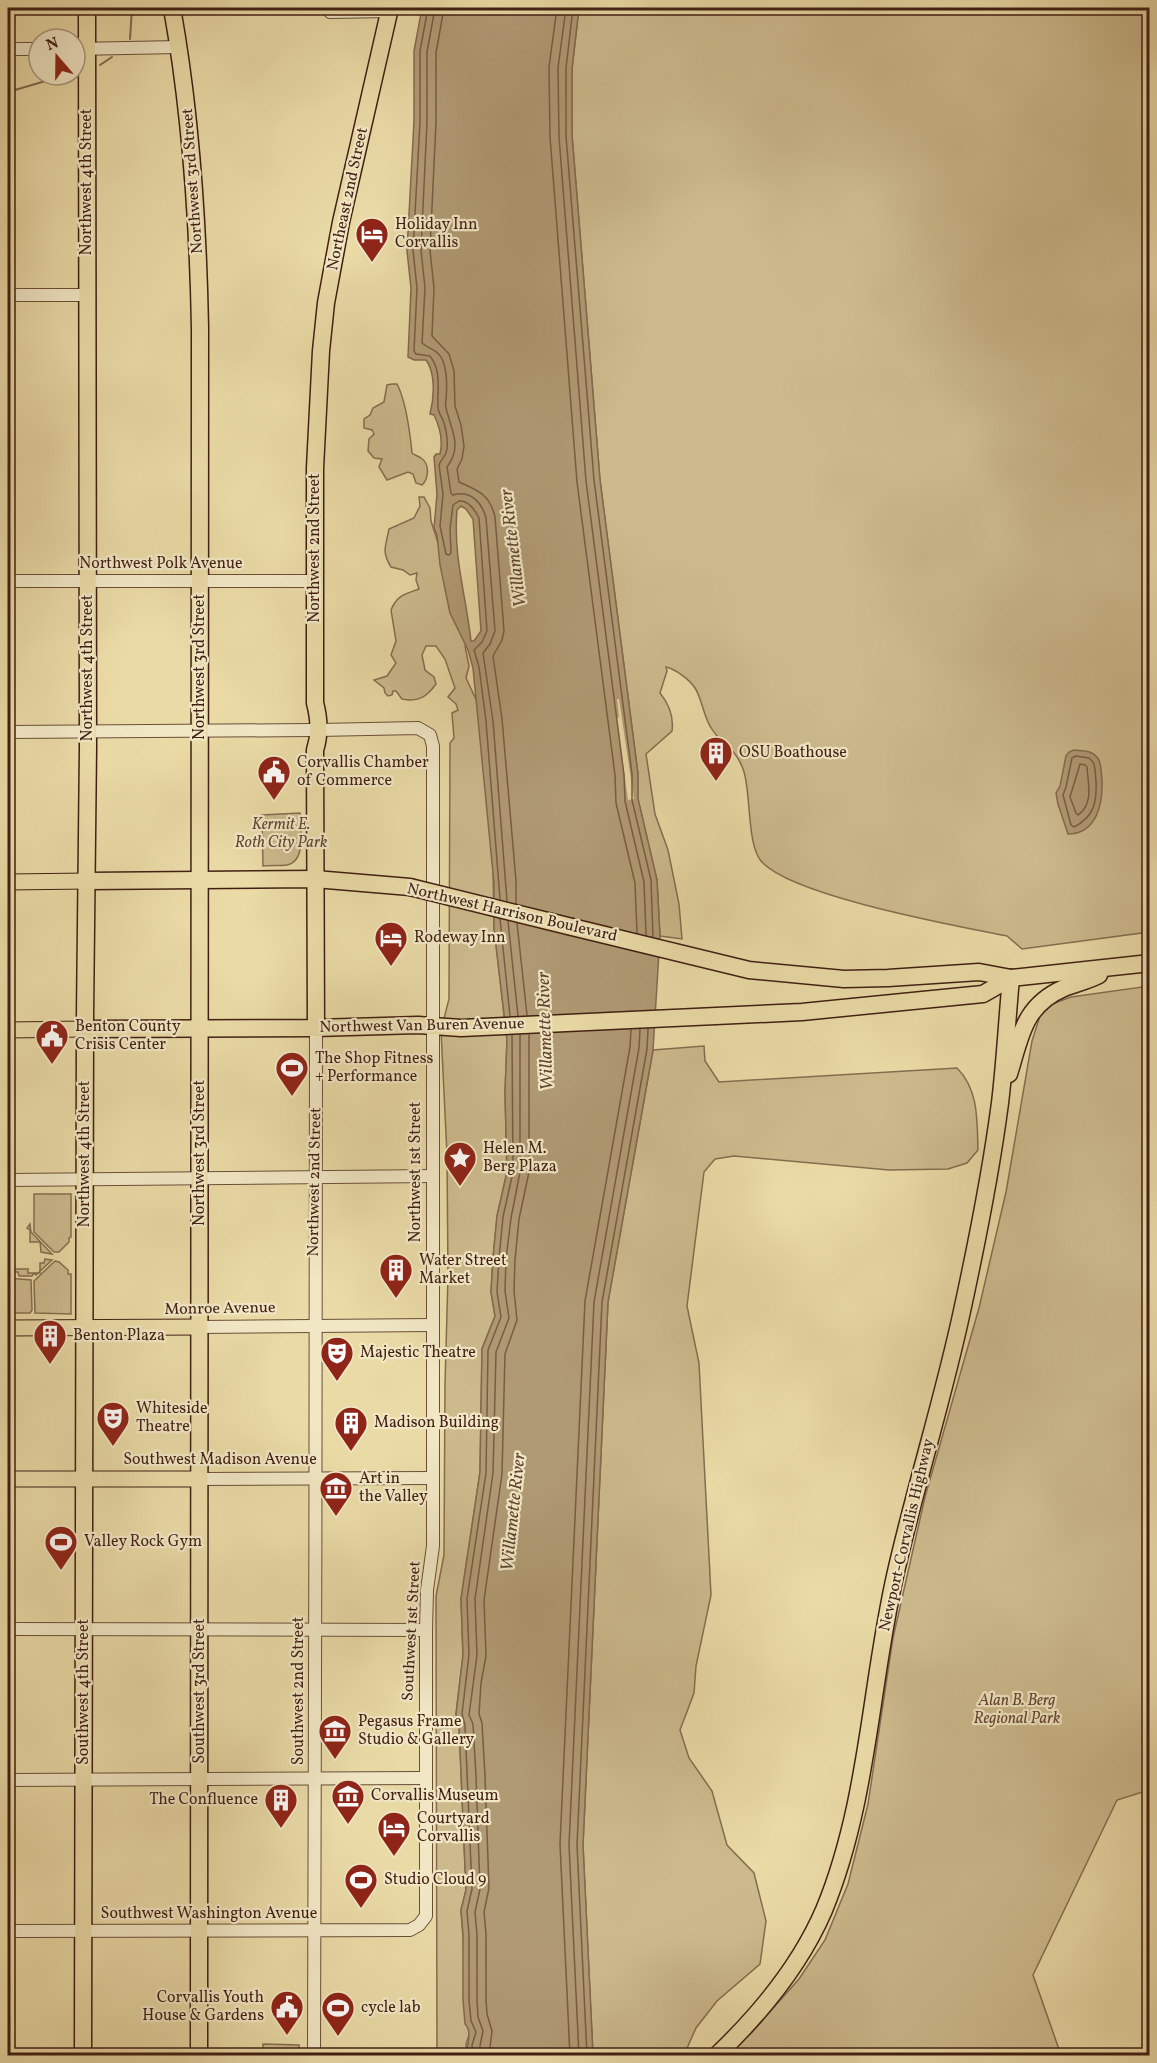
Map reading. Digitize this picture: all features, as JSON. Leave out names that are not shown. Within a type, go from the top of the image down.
[{"type":"highway","name":"Northwest 4th Street","points":[[84,27],[87,8]]},
{"type":"highway","name":"Northwest 3rd Street","points":[[172,8],[193,158],[200,328],[200,1327]]},
{"type":"highway","name":"Northeast 2nd Street","points":[[317,393],[333,263],[390,9]]},
{"type":"highway","name":"Northwest 4th Street","points":[[82,87],[88,580],[84,1328]]},
{"type":"highway","name":"Northwest 2nd Street","points":[[316,1028],[317,393]]},
{"type":"highway","name":"Northwest Harrison Boulevard","points":[[88,881],[315,879],[410,887],[749,969],[844,979],[979,972],[1011,978]]},
{"type":"highway","points":[[1011,978],[1149,963]]},
{"type":"highway","points":[[999,1104],[1023,1030],[1034,1009],[1049,995],[1095,978],[1110,969]]},
{"type":"highway","name":"Northwest Van Buren Avenue","points":[[85,1029],[373,1026],[433,1038],[461,1028],[802,1012],[983,994],[1011,978]]},
{"type":"highway","name":"Newport-Corvallis Highway","points":[[716,2055],[756,2015],[798,1958],[822,1914],[844,1850],[862,1775],[881,1641],[895,1574],[962,1312],[999,1104],[1011,978]]},
{"type":"highway","name":"Southwest 3rd Street","points":[[199,2055],[200,1327]]},
{"type":"highway","name":"Southwest 4th Street","points":[[83,2055],[84,1328]]},
{"type":"main road","name":"Northwest Harrison Boulevard","points":[[8,882],[88,881]]},
{"type":"main road","name":"Northwest Van Buren Avenue","points":[[8,1030],[85,1029]]},
{"type":"main road","name":"Monroe Avenue","points":[[8,1328],[200,1327]]},
{"type":"main road","name":"Southwest Madison Avenue","points":[[8,1479],[200,1479]]},
{"type":"street","points":[[330,12],[390,9]]},
{"type":"street","points":[[87,49],[179,47]]},
{"type":"street","points":[[8,49],[27,49]]},
{"type":"street","points":[[8,295],[86,296]]},
{"type":"street","name":"Northwest Polk Avenue","points":[[8,581],[315,581]]},
{"type":"street","name":"Northwest 1st Street","points":[[315,730],[416,728],[426,732],[432,738],[433,1325]]},
{"type":"street","points":[[8,732],[315,730]]},
{"type":"street","name":"Northwest 2nd Street","points":[[314,1326],[316,1028]]},
{"type":"street","points":[[8,1180],[433,1176]]},
{"type":"street","name":"Monroe Avenue","points":[[200,1327],[433,1325]]},
{"type":"street","name":"Southwest 1st Street","points":[[410,1930],[423,1922],[427,1911],[426,1630],[428,1590],[434,1546],[433,1325]]},
{"type":"street","name":"Southwest 2nd Street","points":[[314,1326],[316,1930],[314,2055]]},
{"type":"street","name":"Southwest Madison Avenue","points":[[200,1479],[432,1478]]},
{"type":"street","points":[[8,1629],[426,1630]]},
{"type":"street","points":[[8,1780],[426,1778]]},
{"type":"street","name":"Southwest Washington Avenue","points":[[8,1930],[410,1930]]},
{"type":"green space","points":[[579,8],[1149,8],[1149,932],[1022,949],[1007,936],[876,908],[805,886],[778,874],[761,861],[753,843],[746,782],[741,763],[710,726],[692,685],[678,672],[666,667],[667,671],[660,693],[670,710],[672,731],[646,754],[655,814],[668,850],[679,904],[682,939],[660,936],[657,880],[638,799],[638,774],[600,480],[572,135],[572,69]]},
{"type":"green space","points":[[397,384],[403,399],[412,453],[421,458],[427,467],[426,479],[422,485],[416,483],[413,474],[408,472],[387,480],[379,467],[382,459],[374,458],[368,451],[369,439],[374,434],[372,430],[364,428],[364,419],[370,415],[373,408],[384,402],[387,385]]},
{"type":"green space","points":[[419,497],[424,497],[430,508],[431,521],[469,638],[465,646],[469,666],[466,678],[479,706],[493,869],[494,928],[507,1040],[505,1093],[507,1172],[497,1216],[493,1258],[491,1292],[495,1316],[482,1349],[480,1472],[461,1599],[463,1655],[456,1714],[459,1725],[466,1890],[461,1910],[470,2032],[466,2044],[467,2055],[437,2055],[436,1596],[444,1555],[448,1276],[447,1155],[441,1030],[449,999],[450,743],[454,738],[452,713],[458,710],[456,704],[448,697],[455,688],[445,659],[436,646],[426,646],[422,655],[425,670],[434,677],[436,684],[429,693],[421,698],[402,699],[396,691],[388,696],[384,688],[374,680],[387,676],[396,663],[391,655],[396,641],[391,610],[393,605],[402,596],[419,589],[416,580],[417,573],[410,575],[403,570],[391,567],[385,548],[389,529],[414,518],[420,506]]},
{"type":"green space","name":"Kermit E. Roth City Park","points":[[300,813],[301,843],[297,857],[287,865],[263,866],[262,815]]},
{"type":"green space","name":"Alan B. Berg Regional Park","points":[[1149,986],[1149,1790],[1117,1800],[1033,1975],[1061,2055],[727,2056],[752,2032],[799,1979],[825,1940],[848,1884],[868,1804],[893,1638],[925,1497],[979,1308],[1006,1192],[1032,1041],[1040,1016],[1052,1004],[1071,997]]},
{"type":"green space","points":[[704,1046],[705,1061],[719,1082],[957,1068],[973,1096],[977,1117],[978,1150],[967,1163],[948,1169],[889,1170],[734,1156],[715,1159],[704,1172],[687,1306],[699,1363],[711,1595],[696,1666],[694,1693],[680,1730],[689,1758],[712,1791],[727,1845],[754,1873],[766,1921],[760,1964],[717,2001],[696,2028],[684,2055],[593,2056],[583,1845],[608,1302],[653,1050]]},
{"type":"green space","points":[[34,1194],[71,1194],[71,1237],[59,1252],[54,1252],[34,1232]]},
{"type":"green space","points":[[30,1224],[31,1232],[52,1254],[41,1252],[40,1242],[30,1242],[30,1230],[27,1228]]},
{"type":"green space","points":[[45,1259],[52,1260],[40,1271],[40,1263],[44,1263]]},
{"type":"green space","points":[[55,1261],[68,1270],[68,1274],[71,1274],[71,1314],[35,1313],[34,1281]]},
{"type":"green space","points":[[8,1269],[28,1269],[28,1273],[34,1273],[32,1276],[19,1276],[18,1272],[8,1272]]},
{"type":"green space","points":[[8,1278],[31,1280],[32,1310],[30,1313],[8,1313]]},
{"type":"green space","points":[[263,2044],[299,2045],[299,2055],[263,2055]]},
{"type":"water","name":"Willamette River","points":[[422,8],[579,8],[572,69],[572,135],[600,480],[638,774],[638,799],[657,880],[660,936],[653,1050],[608,1302],[583,1845],[593,2055],[467,2055],[469,2031],[465,2024],[463,2000],[461,1910],[466,1890],[459,1726],[456,1714],[463,1655],[461,1599],[480,1472],[482,1349],[495,1316],[491,1292],[493,1258],[497,1216],[507,1172],[505,1093],[507,1040],[494,928],[494,883],[473,668],[468,650],[450,613],[434,528],[437,494],[434,457],[440,454],[441,444],[438,424],[434,415],[430,414],[433,379],[426,360],[414,360],[408,357],[411,288],[407,251],[414,121],[414,51]],"holes":[[[461,506],[473,519],[481,631],[474,641],[471,641],[457,544],[457,510]]]},
{"type":"water","points":[[1074,750],[1089,752],[1097,757],[1101,768],[1102,789],[1099,807],[1092,823],[1078,833],[1068,834],[1056,793],[1060,786],[1066,756]]},
{"type":"pier","points":[[617,699],[619,699],[634,799],[628,800],[617,718],[619,717]]},
{"type":"waterway","points":[[130,39],[132,8]]},
{"type":"waterway","points":[[100,65],[112,57]]},
{"type":"waterway","points":[[8,92],[27,86]]},
{"type":"place","name":"Holiday Inn Corvallis","points":[[372,263]]},
{"type":"place","name":"OSU Boathouse","points":[[716,782]]},
{"type":"place","name":"Corvallis Chamber of Commerce","points":[[274,801]]},
{"type":"place","name":"Rodeway Inn","points":[[391,967]]},
{"type":"place","name":"Benton County Crisis Center","points":[[52,1065]]},
{"type":"place","name":"The Shop Fitness + Performance","points":[[292,1097]]},
{"type":"place","name":"Helen M. Berg Plaza","points":[[460,1187]]},
{"type":"place","name":"Water Street Market","points":[[396,1299]]},
{"type":"place","name":"Benton Plaza","points":[[50,1365]]},
{"type":"place","name":"Majestic Theatre","points":[[337,1382]]},
{"type":"place","name":"Whiteside Theatre","points":[[113,1447]]},
{"type":"place","name":"Madison Building","points":[[351,1452]]},
{"type":"place","name":"Art in the Valley","points":[[336,1517]]},
{"type":"place","name":"Valley Rock Gym","points":[[61,1571]]},
{"type":"place","name":"Pegasus Frame Studio & Gallery","points":[[335,1760]]},
{"type":"place","name":"Corvallis Museum","points":[[348,1825]]},
{"type":"place","name":"The Confluence","points":[[281,1829]]},
{"type":"place","name":"Courtyard Corvallis","points":[[394,1857]]},
{"type":"place","name":"Studio Cloud 9","points":[[361,1909]]},
{"type":"place","name":"Corvallis Youth House & Gardens","points":[[287,2036]]},
{"type":"place","name":"cycle lab","points":[[338,2037]]}]
